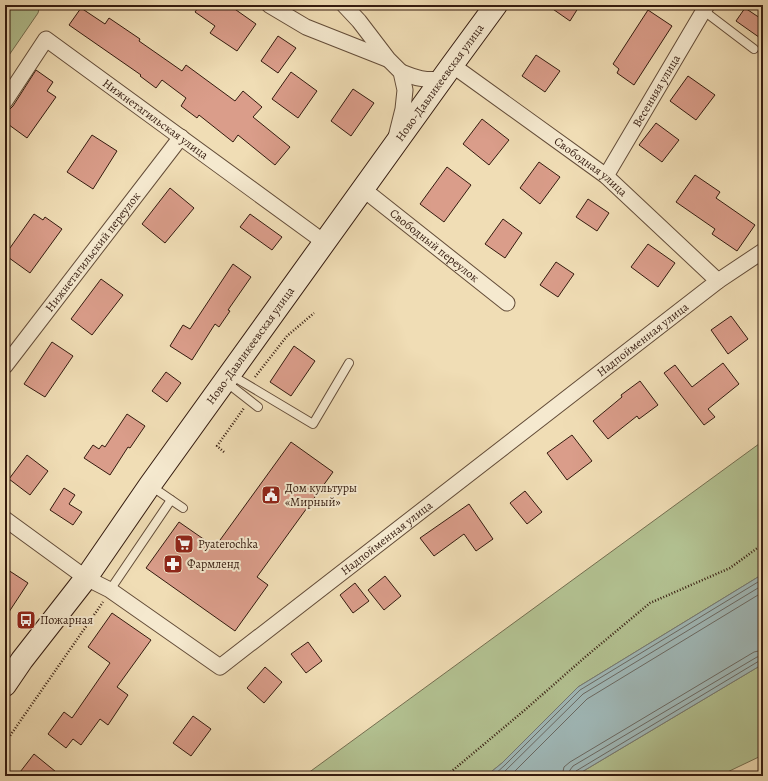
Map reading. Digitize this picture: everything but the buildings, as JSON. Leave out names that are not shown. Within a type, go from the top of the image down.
[{"type":"street","points":[[269,5],[306,27],[388,59]]},
{"type":"street","points":[[344,5],[359,21],[388,59],[401,72],[417,78],[430,80],[447,72]]},
{"type":"street","name":"Ново-Давликеевская улица","points":[[5,685],[22,660],[86,578],[150,485],[496,5]]},
{"type":"street","name":"Весенняя улица","points":[[606,176],[705,8]]},
{"type":"street","name":"Нижнетагильская улица","points":[[5,101],[46,39],[324,242]]},
{"type":"street","points":[[394,146],[403,109],[405,90],[401,72]]},
{"type":"street","name":"Свободная улица","points":[[447,72],[606,176],[718,281]]},
{"type":"street","name":"Нижнетагильский переулок","points":[[5,366],[181,138]]},
{"type":"street","name":"Свободный переулок","points":[[363,189],[506,303]]},
{"type":"street","name":"Надпойменная улица","points":[[5,519],[86,578],[110,590],[220,667],[718,281],[763,251]]},
{"type":"lane","points":[[705,8],[754,49]]},
{"type":"lane","points":[[227,378],[252,388],[313,424],[348,363]]},
{"type":"lane","points":[[227,378],[258,407]]},
{"type":"lane","points":[[150,485],[183,508]]},
{"type":"lane","points":[[110,590],[171,500]]},
{"type":"path","points":[[252,388],[255,376],[287,336],[314,313]]},
{"type":"path","points":[[224,452],[217,446],[246,405],[248,399]]},
{"type":"path","points":[[446,776],[650,603],[730,568],[763,544]]},
{"type":"path","points":[[5,743],[109,594],[110,590]]},
{"type":"green space","points":[[5,5],[40,5],[38,13],[5,61]]},
{"type":"green space","points":[[763,441],[763,574],[578,687],[502,763],[486,776],[304,776]]},
{"type":"green space","points":[[763,664],[763,755],[719,776],[575,776]]},
{"type":"water","points":[[763,574],[763,664],[575,776],[486,776],[502,763],[578,687]]},
{"type":"place","name":"Дом культуры «Мирный»","points":[[271,495]]},
{"type":"place","name":"Pyaterochka","points":[[184,544]]},
{"type":"place","name":"Фармленд","points":[[173,564]]},
{"type":"place","name":"Пожарная","points":[[26,620]]}]
